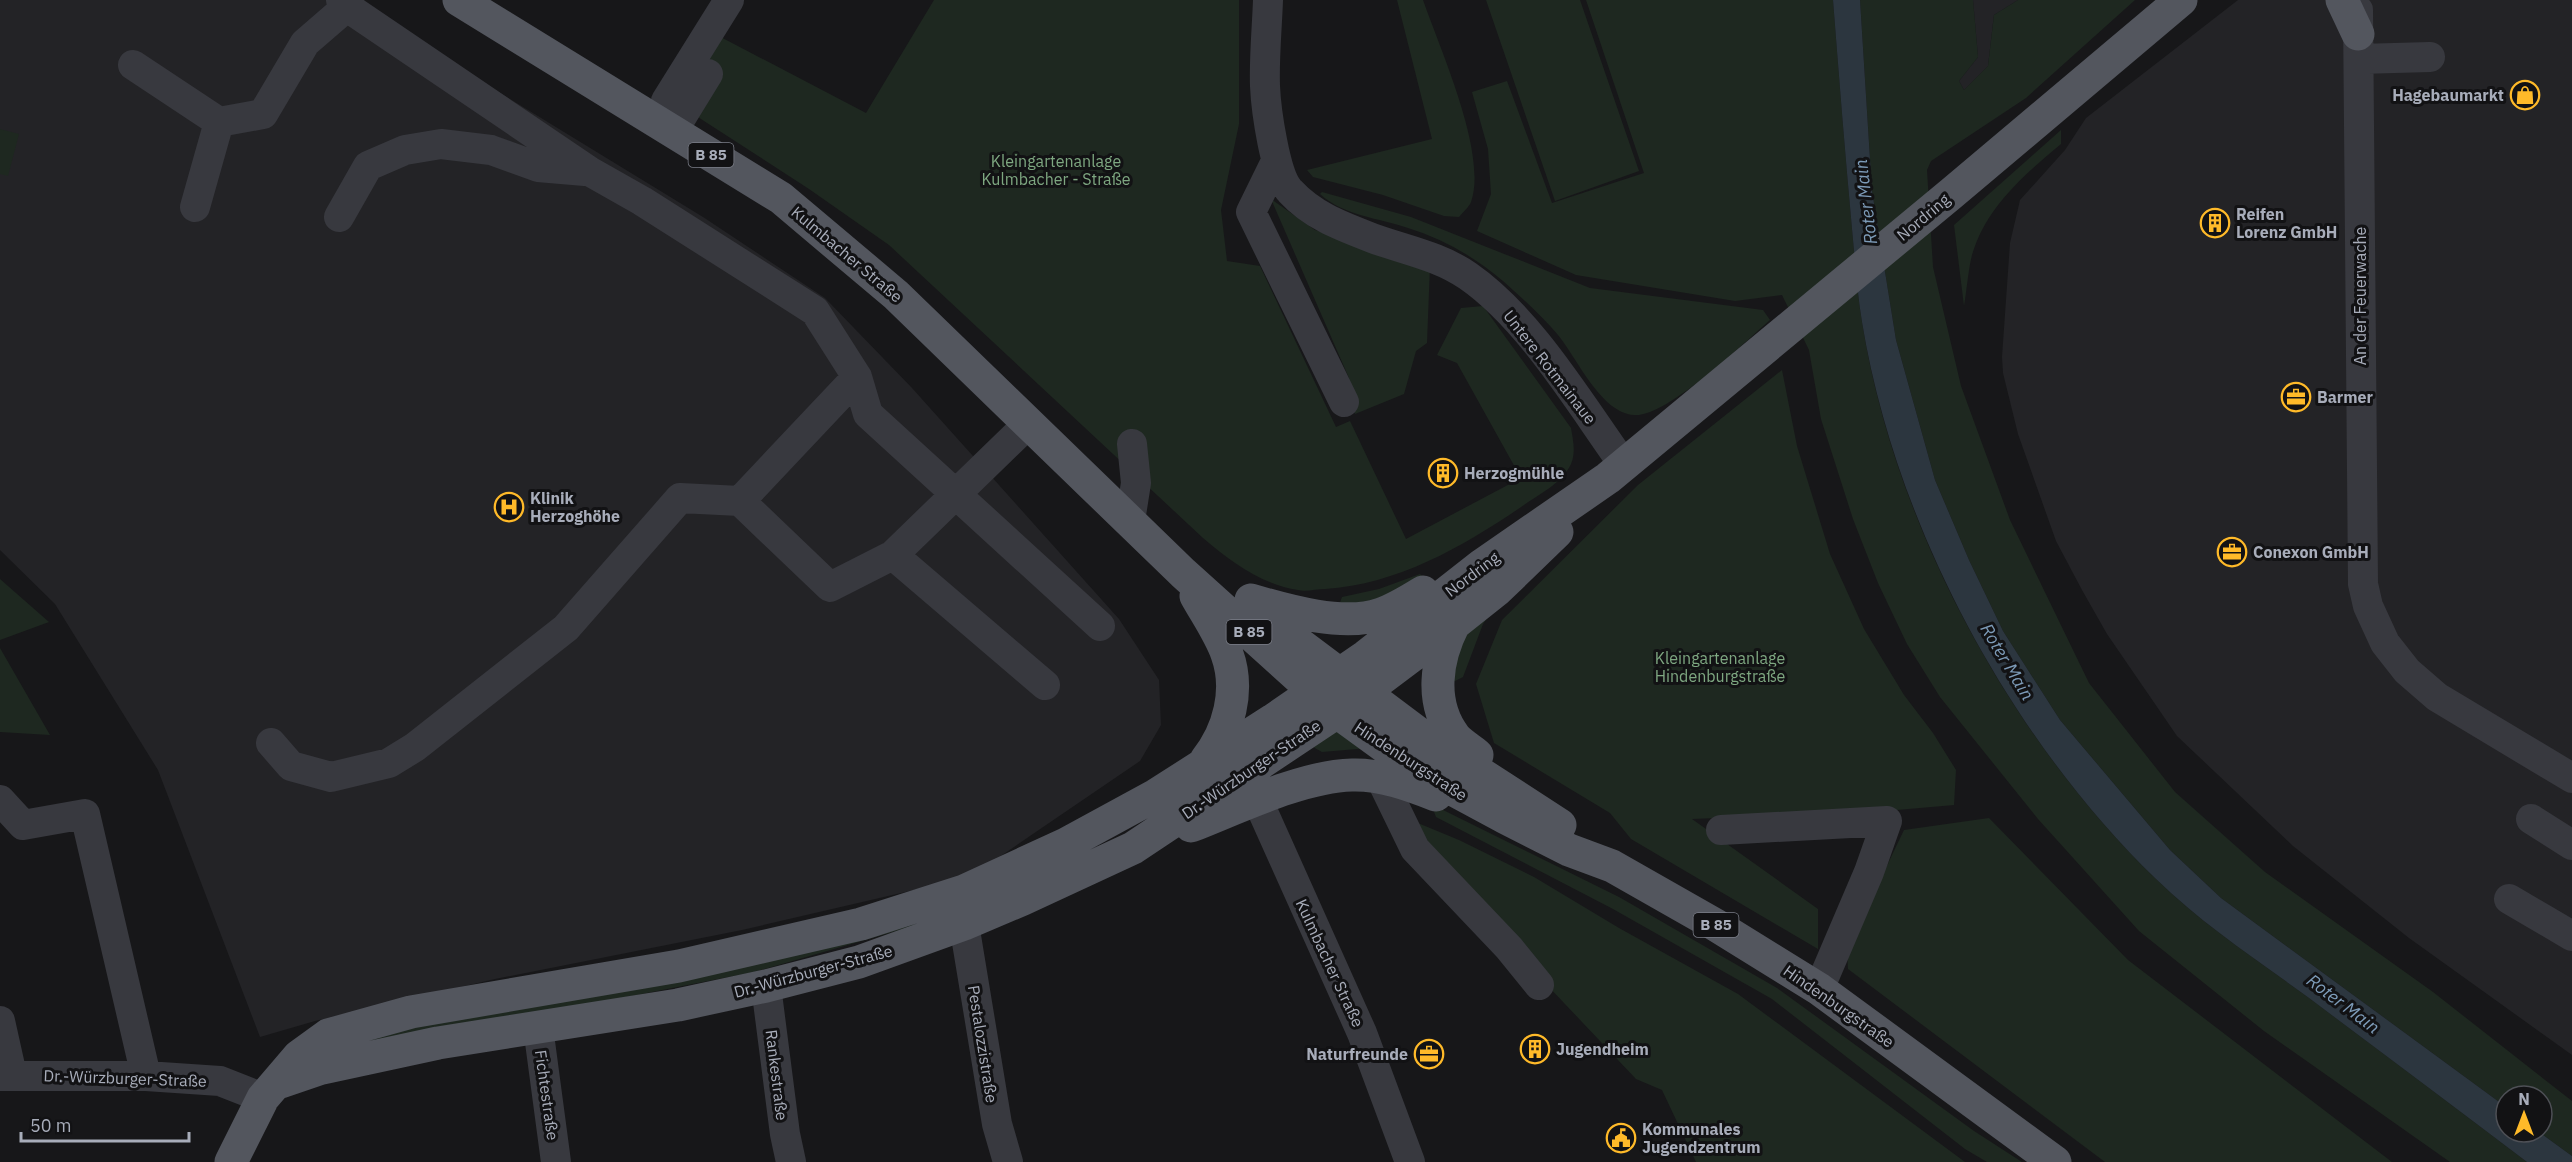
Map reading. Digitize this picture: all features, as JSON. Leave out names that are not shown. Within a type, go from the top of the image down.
[{"type":"main road","name":"Kulmbacher Straße","points":[[459,0],[669,116],[781,198],[896,295],[1183,573],[1338,693]]},
{"type":"main road","name":"Nordring","points":[[1338,693],[1377,648],[1482,566],[1616,471],[2181,0]]},
{"type":"main road","points":[[2342,0],[2359,46]]},
{"type":"main road","name":"Nordring","points":[[1338,693],[1454,624],[1545,546],[1616,471]]},
{"type":"main road","points":[[1230,593],[1322,616],[1368,617],[1391,610],[1439,583],[1482,566]]},
{"type":"main road","name":"Kulmbacher Straße","points":[[1183,573],[1230,593],[1338,693]]},
{"type":"main road","points":[[1183,573],[1227,652],[1232,674],[1228,720],[1219,743],[1203,764]]},
{"type":"main road","points":[[1133,848],[1308,783],[1353,774],[1380,777],[1423,790],[1472,809],[1510,807],[1502,777],[1456,738],[1442,715],[1438,671],[1442,647],[1454,624]]},
{"type":"main road","name":"Dr.-Würzburger-Straße","points":[[269,1091],[299,1056],[328,1035],[411,1012],[679,966],[760,949],[861,924],[964,891],[1066,844],[1156,795],[1203,764],[1338,693]]},
{"type":"main road","name":"Dr.-Würzburger-Straße","points":[[269,1091],[322,1068],[354,1060],[438,1043],[678,1005],[766,987],[860,962],[964,924],[1133,848],[1338,693]]},
{"type":"main road","name":"Hindenburgstraße","points":[[1338,693],[1419,733],[1510,807],[1580,838],[1612,866],[1714,924],[1818,989],[2055,1162]]},
{"type":"main road","points":[[231,1162],[269,1091]]},
{"type":"street","points":[[669,116],[729,0]]},
{"type":"street","name":"Untere Rotmainaue","points":[[1268,0],[1265,87],[1276,161],[1288,190],[1324,220],[1438,258],[1468,276],[1495,298],[1551,363],[1616,471]]},
{"type":"street","name":"An der Feuerwache","points":[[2357,0],[2361,489],[2363,584],[2368,606],[2385,643],[2407,671],[2420,682],[2438,697],[2572,778]]},
{"type":"street","points":[[133,65],[219,122],[263,114],[305,43],[345,3],[356,13],[511,120],[815,311],[857,377],[868,414],[1100,626]]},
{"type":"street","points":[[2359,46],[2430,57]]},
{"type":"street","points":[[669,116],[708,74]]},
{"type":"street","points":[[195,207],[219,122]]},
{"type":"street","points":[[339,217],[368,166],[405,150],[441,144],[491,150],[537,167],[589,171]]},
{"type":"street","points":[[1276,161],[1251,212],[1344,402]]},
{"type":"street","points":[[740,501],[857,377]]},
{"type":"street","points":[[271,743],[291,766],[331,777],[389,763],[415,747],[566,628],[680,498],[740,501],[830,587],[893,555],[1029,423]]},
{"type":"street","points":[[1130,521],[1136,483],[1132,444]]},
{"type":"street","points":[[893,555],[1045,685]]},
{"type":"street","points":[[1380,777],[1415,849],[1509,948],[1539,985]]},
{"type":"street","points":[[0,800],[23,825],[85,814],[146,1076]]},
{"type":"street","name":"Kulmbacher Straße","points":[[1257,801],[1362,1033],[1410,1162]]},
{"type":"street","points":[[2531,819],[2572,845]]},
{"type":"street","points":[[1721,830],[1887,820],[1869,872],[1818,989]]},
{"type":"street","points":[[2509,899],[2572,936]]},
{"type":"street","name":"Pestalozzistraße","points":[[964,924],[997,1124],[1008,1162]]},
{"type":"street","name":"Rankestraße","points":[[766,987],[785,1134],[791,1162]]},
{"type":"street","points":[[0,1021],[6,1076]]},
{"type":"street","name":"Fichtestraße","points":[[538,1027],[556,1162]]},
{"type":"street","name":"Dr.-Würzburger-Straße","points":[[6,1076],[146,1076],[220,1081],[269,1091]]},
{"type":"shaded area","name":"Klinik Herzoghöhe","points":[[0,0],[348,0],[703,217],[825,298],[912,388],[1119,619],[1159,680],[1161,725],[1140,761],[970,877],[742,930],[495,979],[315,1021],[260,1037],[158,770],[55,604],[0,550]]},
{"type":"shaded area","points":[[1973,0],[2018,0],[1994,15],[1988,66],[1964,90],[1959,81],[1978,57]]},
{"type":"shaded area","points":[[2238,0],[2572,0],[2572,1055],[2409,938],[2293,846],[2177,736],[2107,634],[2056,541],[2018,434],[2003,373],[2002,357],[2010,243],[2020,200],[2065,150],[2086,118]]},
{"type":"green space","name":"Kleingartenanlage Kulmbacher - Straße","points":[[934,0],[1239,0],[1239,124],[1221,210],[1227,261],[1260,266],[1336,427],[1350,421],[1406,539],[1521,478],[1457,363],[1437,355],[1461,308],[1483,306],[1571,428],[1574,446],[1571,464],[1567,471],[1550,487],[1478,535],[1430,560],[1379,580],[1352,586],[1301,591],[1259,577],[1224,555],[889,245],[809,189],[687,110],[713,33],[866,113]]},
{"type":"green space","points":[[1397,0],[1423,0],[1460,101],[1473,157],[1475,182],[1471,202],[1459,217],[1444,216],[1383,195],[1313,177],[1307,170],[1432,139]]},
{"type":"green space","points":[[1486,0],[1580,0],[1639,171],[1555,201]]},
{"type":"green space","points":[[1586,0],[1833,0],[1857,288],[1878,398],[1901,474],[1930,550],[1966,623],[2007,694],[2053,760],[2102,823],[2156,879],[2230,941],[2494,1137],[2494,1144],[2503,1144],[2527,1162],[2450,1162],[2264,1031],[2139,931],[2038,819],[1940,697],[1907,644],[1878,583],[1853,519],[1821,419],[1809,350],[1782,295],[1735,301],[1576,275],[1477,231],[1491,194],[1488,149],[1472,92],[1507,81],[1552,203],[1644,173]]},
{"type":"green space","points":[[1860,0],[1973,0],[1978,57],[1959,81],[1964,90],[1988,66],[1994,15],[2018,0],[2135,0],[2026,98],[1931,161],[1927,170],[1933,267],[1961,386],[2010,520],[2089,683],[2175,792],[2265,872],[2433,992],[2550,1084],[2494,1084],[2494,1098],[2221,898],[2170,850],[2060,720],[2003,631],[1969,560],[1935,480],[1896,340],[1872,191]]},
{"type":"green space","points":[[0,129],[19,134],[8,176],[0,174]]},
{"type":"green space","points":[[2061,130],[2061,144],[2008,193],[1978,238],[1969,267],[1964,306],[1954,225]]},
{"type":"green space","points":[[1322,192],[1411,217],[1590,288],[1763,310],[1770,320],[1724,361],[1665,405],[1648,413],[1634,415],[1622,412],[1600,395],[1558,335],[1545,321],[1503,281],[1481,264],[1434,238],[1351,212],[1329,201],[1320,194]]},
{"type":"green space","points":[[1271,199],[1315,230],[1430,266],[1427,343],[1416,351],[1404,394],[1355,414],[1349,378]]},
{"type":"green space","name":"Kleingartenanlage Hindenburgstraße","points":[[1782,370],[1797,446],[1830,554],[1864,629],[1904,695],[1933,733],[1956,770],[1954,805],[1885,811],[1692,819],[1818,909],[1818,949],[1631,839],[1610,813],[1494,743],[1476,684],[1502,620],[1638,485]]},
{"type":"green space","points":[[1420,574],[1423,577],[1390,600],[1338,608],[1342,597],[1379,589]]},
{"type":"green space","points":[[0,579],[49,622],[0,640]]},
{"type":"green space","points":[[1497,604],[1483,624],[1463,677],[1447,685],[1464,631]]},
{"type":"green space","points":[[0,648],[50,735],[0,732]]},
{"type":"green space","points":[[1334,730],[1369,748],[1322,752],[1313,747]]},
{"type":"green space","points":[[1431,804],[1619,897],[1777,988],[1974,1131],[2022,1162],[1987,1162],[1965,1149],[1772,999],[1613,909],[1436,817]]},
{"type":"green space","points":[[1989,818],[2128,960],[2392,1162],[2105,1162],[1848,969],[1847,949],[1904,830]]},
{"type":"green space","points":[[1413,821],[1459,840],[1534,877],[1619,928],[1738,994],[1965,1162],[1696,1162],[1662,1090],[1636,1079],[1404,834]]},
{"type":"green space","points":[[938,919],[754,972],[351,1051],[360,1033]]},
{"type":"green space","points":[[2554,1087],[2572,1101],[2572,1156],[2554,1143]]},
{"type":"water","name":"Roter Main","points":[[1833,0],[1860,0],[1872,191],[1896,340],[1935,480],[1969,560],[2003,631],[2060,720],[2170,850],[2221,898],[2494,1098],[2494,1137],[2230,941],[2156,879],[2103,823],[2053,760],[2007,694],[1966,623],[1931,550],[1901,474],[1878,398],[1857,288]]},
{"type":"water","points":[[2554,1143],[2572,1156],[2572,1162],[2527,1162],[2503,1144]]},
{"type":"place","name":"Hagebaumarkt","points":[[2525,95]]},
{"type":"place","name":"Reifen Lorenz GmbH","points":[[2215,223]]},
{"type":"place","name":"Barmer","points":[[2296,397]]},
{"type":"place","name":"Herzogmühle","points":[[1443,473]]},
{"type":"place","name":"Klinik Herzoghöhe","points":[[509,507]]},
{"type":"place","name":"Conexon GmbH","points":[[2232,552]]},
{"type":"place","name":"Jugendheim","points":[[1535,1049]]},
{"type":"place","name":"Naturfreunde","points":[[1429,1054]]},
{"type":"place","name":"Kommunales Jugendzentrum","points":[[1621,1138]]}]
